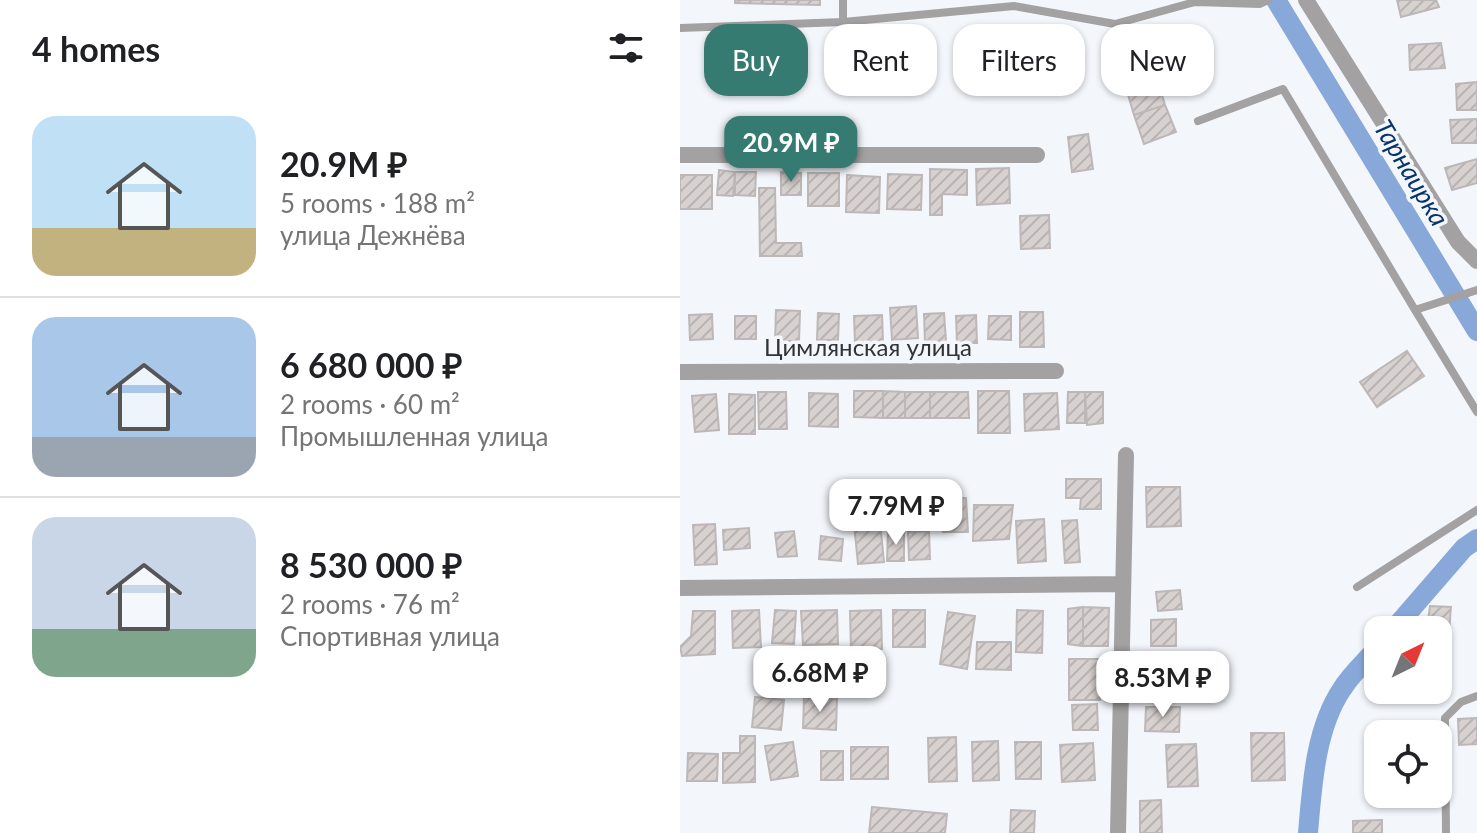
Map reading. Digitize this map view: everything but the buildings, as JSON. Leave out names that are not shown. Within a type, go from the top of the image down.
[{"type":"street","points":[[1306,0],[1458,242],[1477,261]]},
{"type":"street","points":[[680,155],[1037,155]]},
{"type":"street","name":"Цимлянская улица","points":[[680,372],[1056,371]]},
{"type":"street","points":[[1118,833],[1126,455]]},
{"type":"street","points":[[680,588],[1122,584]]},
{"type":"lane","points":[[843,0],[843,22]]},
{"type":"lane","points":[[979,0],[979,11]]},
{"type":"lane","points":[[680,28],[843,22],[1014,6],[1115,24],[1195,2],[1264,2]]},
{"type":"lane","points":[[1198,121],[1283,89],[1477,412]]},
{"type":"lane","points":[[1415,310],[1473,291]]},
{"type":"lane","points":[[1357,587],[1477,510]]},
{"type":"lane","points":[[1446,833],[1445,718],[1461,702],[1477,696]]},
{"type":"waterway","name":"Тарнаирка","points":[[1276,0],[1477,331]]},
{"type":"waterway","name":"Тарнаирка","points":[[1405,616],[1464,548],[1477,539]]},
{"type":"waterway","name":"Тарнаирка","points":[[1308,833],[1320,740],[1333,705],[1364,662]]}]
